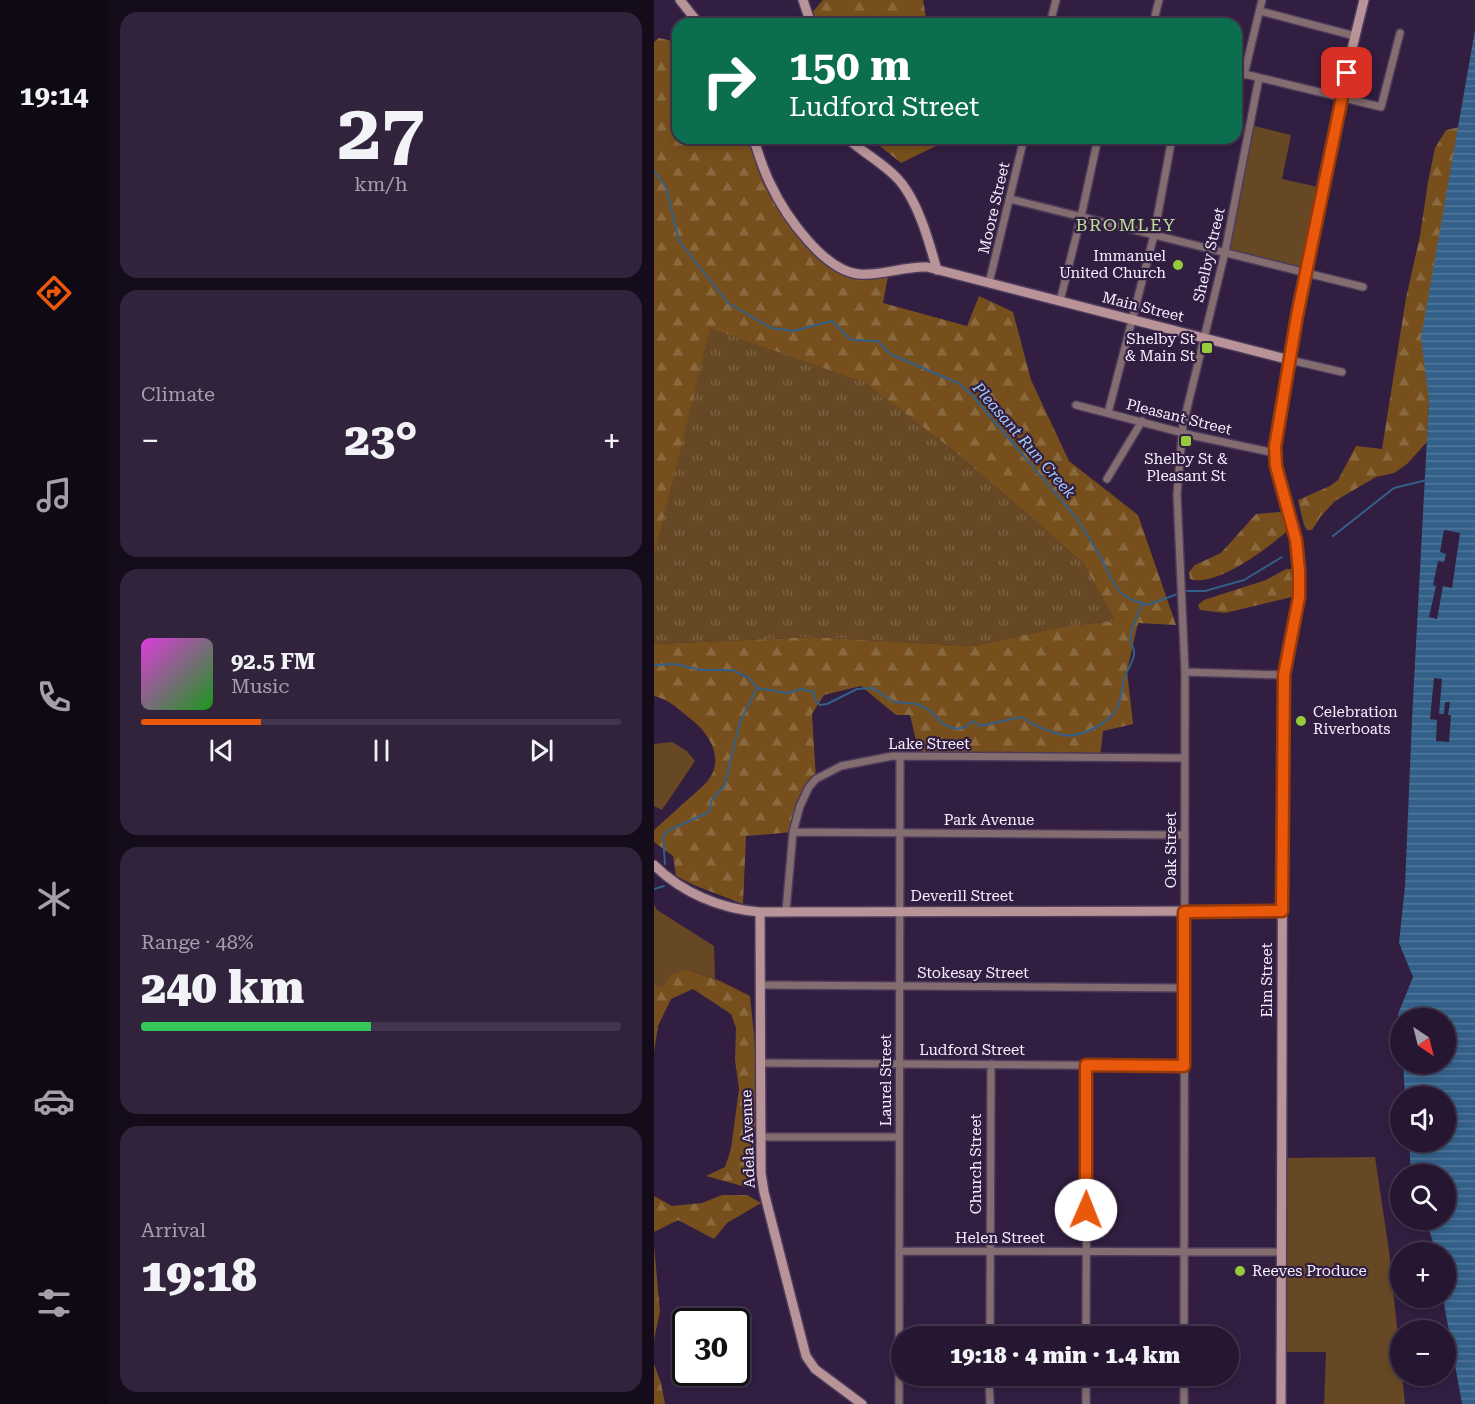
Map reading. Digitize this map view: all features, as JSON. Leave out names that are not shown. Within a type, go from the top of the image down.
[{"type":"main road","points":[[680,0],[694,18]]},
{"type":"main road","points":[[803,0],[810,18]]},
{"type":"main road","points":[[1275,453],[1306,273],[1341,99],[1364,0]]},
{"type":"main road","name":"Main Street","points":[[755,144],[759,159],[776,195],[813,247],[825,259],[848,271],[859,274],[911,267],[937,270],[1290,360]]},
{"type":"main road","points":[[855,144],[885,167],[905,188],[922,225],[937,270]]},
{"type":"main road","name":"Elm Street","points":[[1275,453],[1276,466],[1290,513],[1299,556],[1299,597],[1284,675],[1281,1404]]},
{"type":"main road","name":"Deverill Street","points":[[660,871],[689,892],[711,902],[741,911],[1282,911]]},
{"type":"main road","name":"Adela Avenue","points":[[760,912],[761,1173],[764,1192],[806,1356],[815,1369],[862,1404]]},
{"type":"street","points":[[1049,18],[1056,0]]},
{"type":"street","points":[[1154,18],[1159,0]]},
{"type":"street","points":[[1242,68],[1262,0]]},
{"type":"street","points":[[1260,11],[1355,36]]},
{"type":"street","points":[[1242,74],[1381,107],[1400,33]]},
{"type":"street","name":"Shelby Street","points":[[1177,509],[1182,432],[1225,252],[1259,78]]},
{"type":"street","name":"Moore Street","points":[[989,283],[1023,144]]},
{"type":"street","points":[[1060,301],[1097,144]]},
{"type":"street","points":[[1108,413],[1154,235],[1172,144]]},
{"type":"street","points":[[1010,199],[1363,287]]},
{"type":"street","name":"Main Street","points":[[1290,360],[1342,372]]},
{"type":"street","name":"Pleasant Street","points":[[1076,405],[1275,453]]},
{"type":"street","points":[[1107,479],[1142,421]]},
{"type":"street","name":"Oak Street","points":[[1177,509],[1185,672],[1184,1326]]},
{"type":"street","points":[[1185,672],[1284,675]]},
{"type":"street","name":"Lake Street","points":[[786,911],[794,832],[800,806],[816,778],[841,766],[881,757],[1185,758]]},
{"type":"street","name":"Laurel Street","points":[[899,1404],[900,757]]},
{"type":"street","name":"Park Avenue","points":[[794,832],[1185,835]]},
{"type":"street","name":"Stokesay Street","points":[[760,985],[1185,988]]},
{"type":"street","name":"Ludford Street","points":[[760,1063],[1184,1066]]},
{"type":"street","name":"Church Street","points":[[990,1326],[991,1064]]},
{"type":"street","points":[[1086,1065],[1086,1326]]},
{"type":"street","points":[[761,1137],[899,1137]]},
{"type":"street","name":"Helen Street","points":[[899,1251],[1281,1252]]},
{"type":"street","points":[[990,1386],[990,1404]]},
{"type":"street","points":[[1086,1386],[1086,1404]]},
{"type":"street","points":[[1184,1386],[1184,1404]]},
{"type":"green space","points":[[823,0],[923,0],[926,18],[810,18]]},
{"type":"green space","points":[[659,38],[672,41],[672,144],[755,144],[771,186],[813,247],[859,274],[889,271],[883,303],[967,326],[979,296],[1013,312],[1031,380],[1069,461],[1138,515],[1176,625],[1138,623],[1127,671],[1133,724],[1103,731],[1100,758],[920,757],[910,715],[896,715],[861,686],[824,695],[812,714],[816,779],[793,832],[746,836],[743,904],[676,876],[673,856],[654,842],[654,830],[710,778],[715,764],[715,755],[712,745],[701,728],[674,706],[654,696],[654,644],[813,637],[973,646],[1065,626],[1115,621],[1083,563],[958,454],[866,383],[710,328],[654,558],[654,42]]},
{"type":"green space","points":[[1250,125],[1291,135],[1282,179],[1323,188],[1306,273],[1225,252]]},
{"type":"green space","points":[[1465,126],[1429,401],[1427,442],[1407,464],[1394,473],[1376,477],[1335,501],[1312,530],[1307,530],[1298,500],[1338,480],[1356,446],[1382,449],[1406,298],[1420,236],[1435,148],[1446,130]]},
{"type":"green space","points":[[877,144],[940,144],[901,163]]},
{"type":"green space","points":[[709,327],[866,382],[958,454],[1083,563],[1115,621],[1065,626],[973,646],[813,637],[654,644],[654,558]]},
{"type":"green space","points":[[1280,512],[1288,521],[1286,532],[1266,548],[1226,573],[1201,580],[1190,579],[1189,572],[1195,565],[1221,553],[1256,514]]},
{"type":"green space","points":[[1286,569],[1292,569],[1295,573],[1292,597],[1225,613],[1200,610],[1198,605],[1204,600],[1266,580]]},
{"type":"green space","points":[[672,742],[687,751],[695,761],[662,810],[654,806],[654,744]]},
{"type":"green space","points":[[654,904],[657,910],[714,946],[715,979],[686,969],[670,974],[662,987],[654,983]]},
{"type":"green space","points":[[686,969],[720,981],[750,996],[755,1044],[756,1182],[746,1187],[706,1176],[725,1167],[731,1149],[739,1089],[735,1060],[736,1028],[731,1014],[693,989],[671,999],[658,1026],[654,1052],[654,983],[662,987],[670,974]]},
{"type":"green space","points":[[1375,1157],[1390,1261],[1390,1308],[1395,1308],[1396,1320],[1390,1320],[1390,1386],[1403,1386],[1405,1404],[1324,1404],[1326,1352],[1281,1352],[1282,1158]]},
{"type":"green space","points":[[722,1195],[747,1195],[761,1203],[727,1223],[714,1239],[678,1220],[654,1232],[654,1196],[672,1206],[702,1203]]},
{"type":"green space","points":[[654,1246],[660,1311],[654,1340]]},
{"type":"green space","points":[[654,1364],[661,1383],[665,1404],[654,1404]]},
{"type":"water","points":[[1475,30],[1475,1404],[1462,1404],[1456,1371],[1456,1320],[1447,1320],[1445,1308],[1456,1308],[1456,1242],[1433,1242],[1429,1230],[1456,1230],[1456,1164],[1410,1164],[1410,1152],[1456,1152],[1456,1086],[1404,1086],[1404,1074],[1456,1074],[1456,1008],[1400,1008],[1413,977],[1399,943],[1405,886],[1429,401],[1421,338]]},
{"type":"pier","points":[[1444,530],[1460,533],[1452,588],[1443,586],[1437,619],[1429,617],[1436,586],[1433,585],[1438,561],[1444,562],[1446,554],[1440,552]]},
{"type":"pier","points":[[1434,678],[1442,679],[1439,714],[1444,714],[1445,702],[1450,702],[1449,742],[1436,741],[1437,720],[1430,719]]},
{"type":"waterway","name":"Pleasant Run Creek","points":[[654,171],[666,187],[679,241],[728,303],[771,328],[793,331],[832,321],[851,340],[878,341],[890,354],[960,384],[1078,520],[1113,582],[1121,593],[1130,599],[1147,605],[1186,591],[1205,591],[1244,580],[1282,557]]},
{"type":"waterway","name":"Pleasant Run Creek","points":[[1333,536],[1394,488],[1427,480]]},
{"type":"waterway","points":[[654,665],[675,664],[701,670],[732,670],[749,678],[757,688],[787,693],[802,689],[814,692],[816,701],[820,705],[827,704],[857,689],[873,688],[894,702],[917,704],[929,710],[943,724],[956,729],[965,727],[973,721],[980,726],[1021,717],[1063,735],[1078,734],[1095,728],[1109,718],[1118,706],[1124,679],[1134,656],[1130,641],[1142,603]]},
{"type":"waterway","points":[[665,864],[663,836],[669,830],[707,813],[710,810],[711,801],[724,786],[740,722],[757,688]]},
{"type":"waterway","points":[[654,889],[664,886]]},
{"type":"place","name":"Immanuel United Church","points":[[1178,265]]},
{"type":"place","name":"Shelby St & Main St","points":[[1207,348]]},
{"type":"place","name":"Shelby St & Pleasant St","points":[[1186,441]]},
{"type":"place","name":"Celebration Riverboats","points":[[1301,721]]},
{"type":"place","name":"Reeves Produce","points":[[1240,1271]]},
{"type":"district","name":"BROMLEY","points":[[1126,224]]},
{"type":"route","points":[[1086,1210],[1086,1065],[1184,1066],[1184,912],[1282,911],[1284,675],[1299,597],[1299,556],[1290,513],[1276,466],[1275,447],[1297,316],[1347,73]]}]
